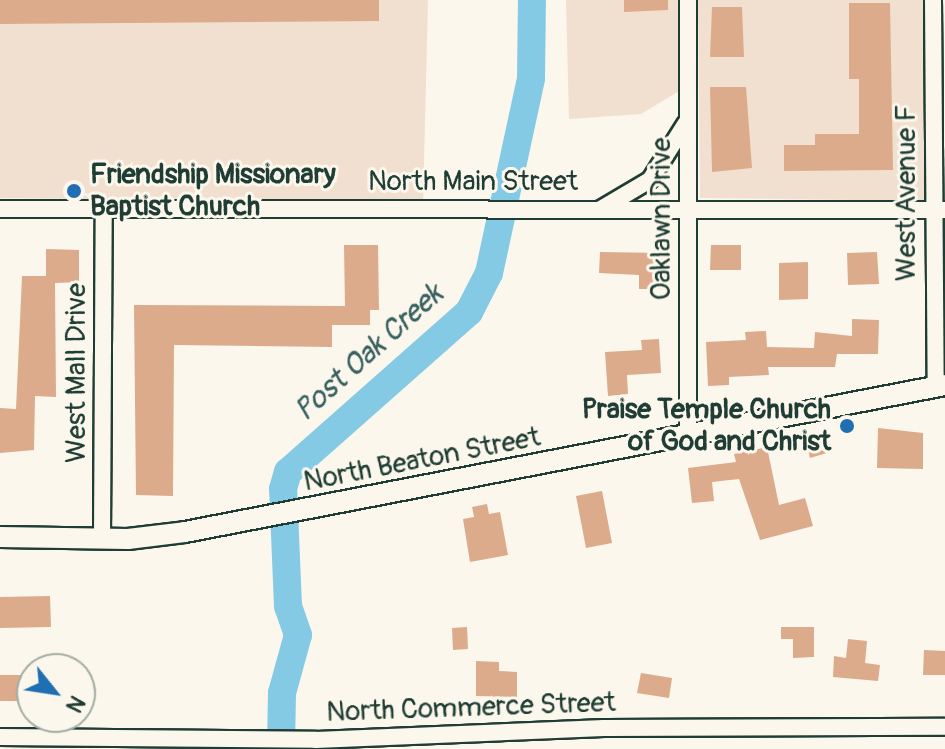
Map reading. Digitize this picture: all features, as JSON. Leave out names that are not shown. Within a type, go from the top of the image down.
[{"type":"main road","name":"North Beaton Street","points":[[0,537],[102,539],[210,528],[688,438],[941,385]]},
{"type":"street","name":"Oaklawn Drive","points":[[688,0],[688,438]]},
{"type":"street","name":"West Avenue F","points":[[933,0],[941,385]]},
{"type":"street","points":[[601,209],[650,180],[689,118]]},
{"type":"street","name":"West Mall Drive","points":[[102,539],[104,207]]},
{"type":"street","name":"North Main Street","points":[[0,209],[938,210]]},
{"type":"street","name":"North Commerce Street","points":[[0,737],[316,740],[604,728],[945,727]]},
{"type":"shaded area","points":[[0,0],[428,0],[423,203],[0,198]]},
{"type":"shaded area","points":[[566,0],[681,0],[681,90],[641,114],[569,119]]},
{"type":"shaded area","points":[[698,0],[927,0],[925,201],[700,198]]},
{"type":"building","points":[[0,0],[379,0],[379,21],[0,24]]},
{"type":"building","points":[[624,0],[668,0],[668,10],[624,12]]},
{"type":"building","points":[[849,3],[890,3],[893,170],[784,171],[784,145],[815,145],[815,134],[859,134],[859,79],[849,79]]},
{"type":"building","points":[[712,7],[742,7],[744,57],[710,57]]},
{"type":"building","points":[[710,87],[746,87],[752,168],[712,172]]},
{"type":"building","points":[[344,245],[378,245],[379,310],[370,310],[370,325],[332,325],[332,347],[174,345],[173,496],[136,495],[134,305],[345,306]]},
{"type":"building","points":[[711,245],[741,245],[741,270],[710,270]]},
{"type":"building","points":[[46,249],[79,250],[79,282],[55,283],[56,397],[35,396],[34,450],[0,453],[0,408],[16,409],[22,276],[46,276]]},
{"type":"building","points":[[600,252],[662,253],[661,289],[639,289],[639,275],[599,273]]},
{"type":"building","points":[[877,252],[879,284],[848,285],[847,253]]},
{"type":"building","points":[[808,262],[808,299],[779,300],[779,263]]},
{"type":"building","points":[[852,319],[879,320],[878,354],[837,354],[835,367],[768,367],[769,375],[729,377],[729,385],[708,386],[706,342],[746,340],[745,332],[766,331],[767,347],[814,348],[815,332],[852,336]]},
{"type":"building","points":[[659,339],[661,373],[627,375],[628,394],[608,396],[605,352],[642,350],[641,340]]},
{"type":"building","points":[[878,428],[923,433],[923,469],[877,468]]},
{"type":"building","points":[[826,440],[830,452],[810,458],[807,445]]},
{"type":"building","points":[[767,447],[779,505],[805,498],[813,526],[760,540],[739,479],[712,482],[714,501],[692,503],[688,468],[736,462],[734,454]]},
{"type":"building","points":[[602,491],[612,543],[586,548],[576,496]]},
{"type":"building","points":[[487,504],[489,514],[500,512],[508,555],[470,562],[463,519],[474,517],[472,507]]},
{"type":"building","points":[[50,596],[51,627],[0,628],[0,597]]},
{"type":"building","points":[[467,627],[468,649],[453,650],[452,628]]},
{"type":"building","points":[[781,627],[814,627],[814,657],[793,658],[793,639],[781,639]]},
{"type":"building","points":[[848,639],[867,641],[865,663],[880,665],[878,681],[833,677],[834,656],[846,658]]},
{"type":"building","points":[[924,650],[945,651],[945,675],[923,675]]},
{"type":"building","points":[[476,661],[499,662],[499,671],[517,672],[517,697],[476,696]]},
{"type":"building","points":[[641,673],[672,678],[669,698],[637,693]]},
{"type":"building","points":[[0,675],[16,675],[16,701],[0,701]]},
{"type":"waterway","name":"Post Oak Creek","points":[[281,749],[282,693],[298,635],[288,606],[283,489],[288,472],[469,312],[489,273],[531,78],[532,0]]},
{"type":"place","name":"Friendship Missionary Baptist Church","points":[[74,191]]},
{"type":"place","name":"Praise Temple Church of God and Christ","points":[[847,426]]}]
